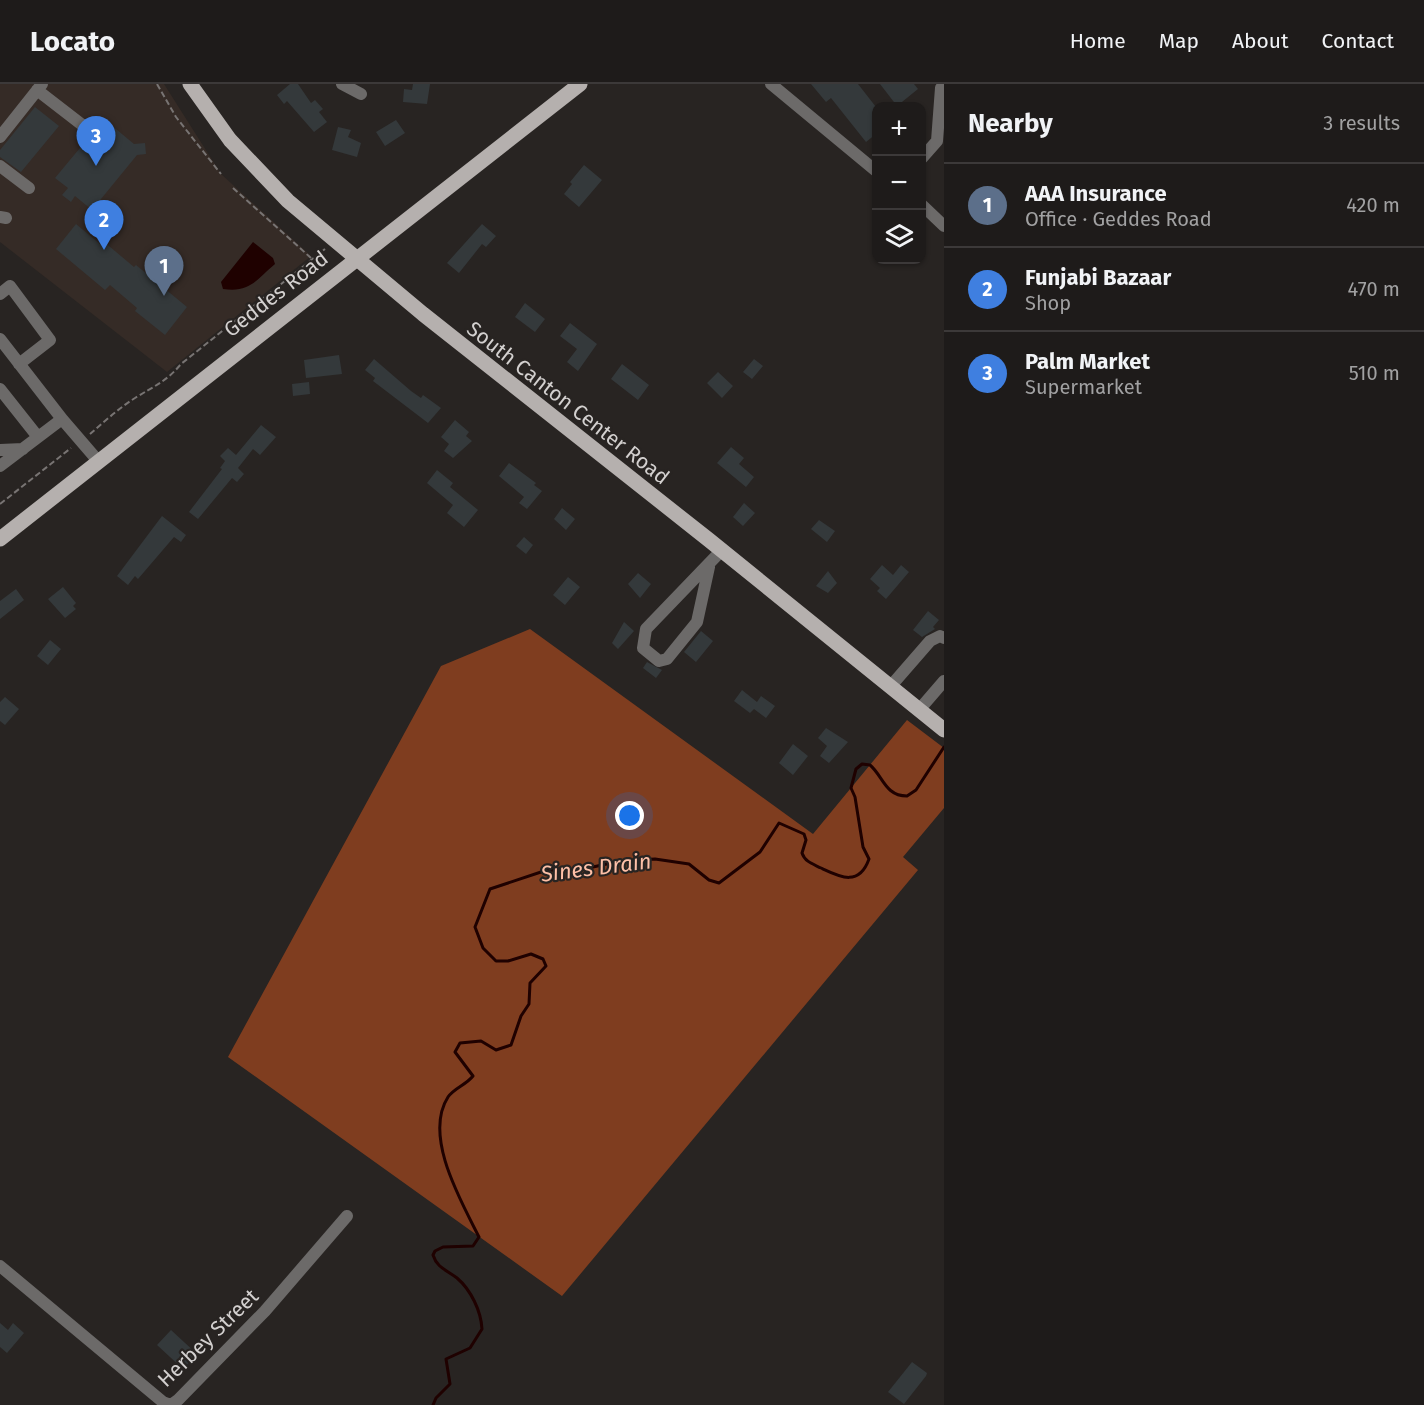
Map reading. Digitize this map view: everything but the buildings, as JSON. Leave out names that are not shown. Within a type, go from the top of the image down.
[{"type":"main road","name":"South Canton Center Road","points":[[190,84],[230,140],[266,180],[356,259],[944,730]]},
{"type":"main road","name":"Geddes Road","points":[[0,539],[575,85]]},
{"type":"street","points":[[342,84],[361,94]]},
{"type":"street","points":[[771,84],[872,168]]},
{"type":"street","points":[[0,137],[39,87],[81,124]]},
{"type":"street","points":[[923,156],[937,141],[941,88]]},
{"type":"street","points":[[0,166],[29,188]]},
{"type":"street","points":[[926,210],[944,226]]},
{"type":"street","points":[[0,294],[10,286],[50,340],[19,364]]},
{"type":"street","points":[[0,339],[62,419],[99,462]]},
{"type":"street","points":[[0,389],[38,437]]},
{"type":"street","points":[[0,466],[62,419]]},
{"type":"street","points":[[0,450],[23,449]]},
{"type":"street","points":[[709,567],[697,622],[667,659],[659,661],[643,648],[646,629],[709,567],[722,550]]},
{"type":"street","points":[[890,687],[930,641],[940,636],[944,638]]},
{"type":"street","points":[[919,710],[944,681]]},
{"type":"street","name":"Herbey Street","points":[[0,1266],[163,1402],[171,1405],[265,1311],[347,1216]]},
{"type":"path","points":[[157,84],[176,117],[220,174]]},
{"type":"path","points":[[233,188],[312,259]]},
{"type":"path","points":[[0,504],[135,398],[152,391],[181,364],[317,255]]},
{"type":"shaded area","points":[[0,84],[164,84],[221,174],[311,256],[167,372],[0,242]]},
{"type":"shaded area","points":[[253,242],[273,258],[275,264],[246,287],[223,289],[221,282]]},
{"type":"shaded area","points":[[530,629],[813,834],[907,720],[944,748],[944,808],[903,857],[918,870],[562,1296],[228,1057],[441,666]]},
{"type":"waterway","name":"Sines Drain","points":[[433,1405],[436,1398],[450,1384],[446,1359],[470,1348],[482,1329],[480,1315],[471,1295],[457,1278],[440,1266],[433,1255],[435,1251],[443,1247],[473,1246],[479,1237],[447,1168],[442,1149],[441,1113],[453,1091],[473,1076],[455,1052],[460,1043],[481,1041],[496,1050],[511,1045],[521,1016],[529,1004],[530,983],[546,966],[543,959],[531,954],[508,961],[496,961],[483,948],[475,927],[490,889],[547,870],[575,871],[620,861],[655,859],[689,864],[709,880],[719,883],[760,852],[779,823],[804,834],[806,840],[802,853],[805,859],[828,871],[854,877],[865,868],[869,859],[863,847],[855,797],[851,788],[856,769],[862,764],[870,765],[889,789],[894,793],[907,796],[916,790],[944,747]]},
{"type":"place","name":"Palm Market","points":[[96,166]]},
{"type":"place","name":"Funjabi Bazaar","points":[[104,250]]},
{"type":"place","name":"AAA Insurance","points":[[164,296]]}]
